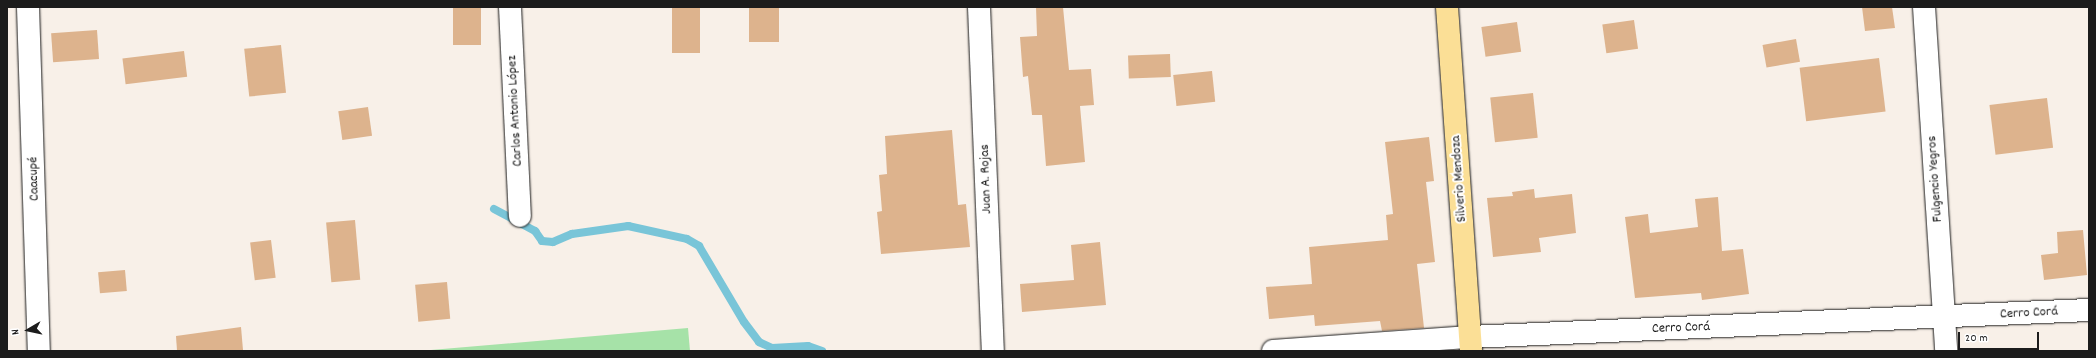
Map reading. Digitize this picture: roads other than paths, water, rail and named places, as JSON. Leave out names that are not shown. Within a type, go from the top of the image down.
[{"type":"highway","name":"Silverio Mendoza","points":[[1447,7],[1471,344]]},
{"type":"street","name":"Caacupé","points":[[28,7],[39,351]]},
{"type":"street","name":"Carlos Antonio López","points":[[510,7],[520,216]]},
{"type":"street","name":"Juan A. Rojas","points":[[979,7],[993,351]]},
{"type":"street","name":"Fulgencio Yegros","points":[[1924,7],[1946,351]]},
{"type":"street","name":"Cerro Corá","points":[[1274,351],[1471,344],[2089,310]]},
{"type":"waterway","points":[[494,209],[535,231],[542,241],[553,242],[572,234],[628,226],[687,239],[699,246],[744,322],[759,342],[772,348],[808,346],[822,351]]}]
